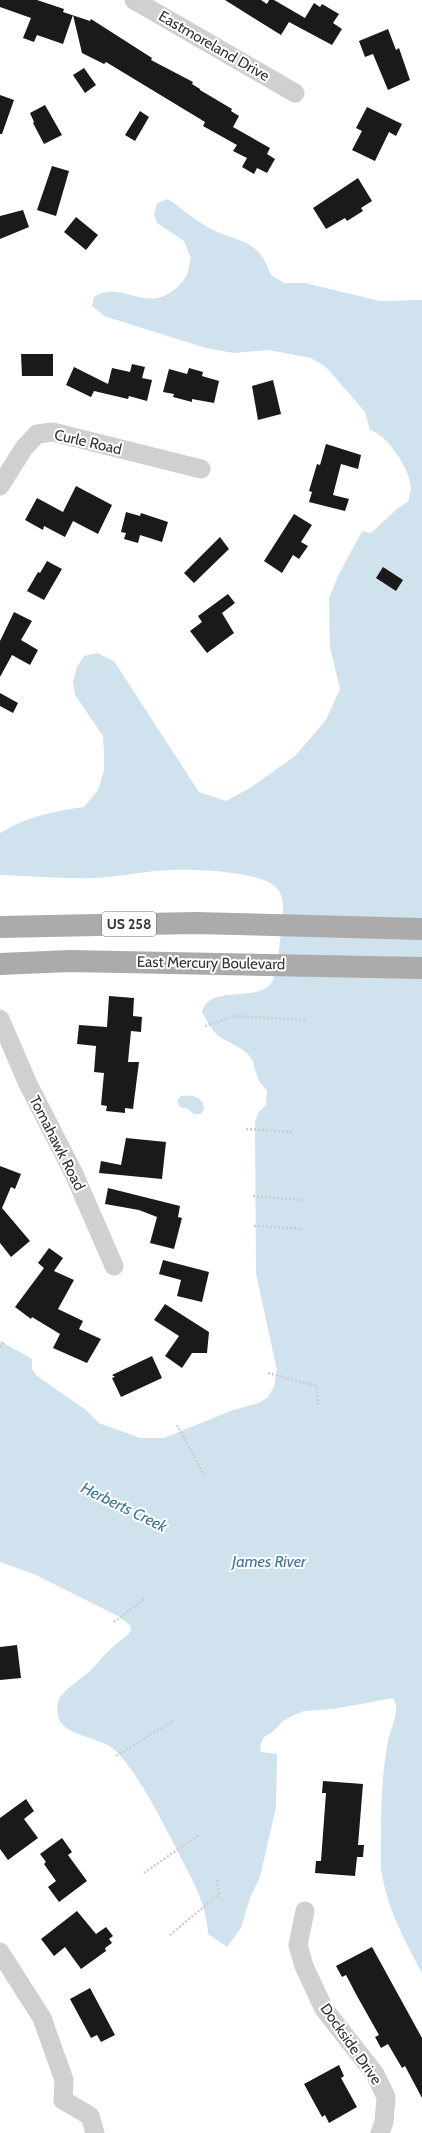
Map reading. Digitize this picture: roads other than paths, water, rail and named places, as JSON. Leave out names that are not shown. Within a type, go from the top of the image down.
[{"type":"main road","name":"US 258","points":[[0,927],[258,924],[422,929]]},
{"type":"main road","name":"East Mercury Boulevard","points":[[0,964],[70,961],[422,968]]},
{"type":"street","name":"Eastmoreland Drive","points":[[134,0],[295,93]]},
{"type":"street","name":"Curle Road","points":[[0,486],[24,448],[37,434],[53,432],[201,469]]},
{"type":"street","name":"Tomahawk Road","points":[[0,1019],[28,1084],[74,1174],[114,1266]]},
{"type":"street","name":"Dockside Drive","points":[[305,1910],[298,1945],[304,1966],[324,2009],[375,2074],[386,2097],[384,2122],[380,2133]]},
{"type":"street","points":[[0,1952],[42,2018],[64,2080],[63,2100],[90,2116],[95,2133]]},
{"type":"water","name":"James River","points":[[168,199],[194,219],[211,229],[247,243],[254,248],[266,263],[271,275],[284,283],[305,283],[380,301],[422,300],[422,1973],[402,1935],[391,1909],[383,1882],[381,1868],[382,1788],[388,1741],[396,1714],[393,1698],[333,1709],[304,1711],[282,1722],[274,1731],[264,1737],[260,1746],[261,1752],[277,1754],[276,1807],[260,1877],[250,1898],[241,1928],[227,1947],[208,1934],[205,1912],[188,1871],[157,1812],[135,1775],[117,1752],[99,1741],[77,1734],[68,1729],[61,1722],[57,1713],[61,1696],[90,1671],[131,1631],[130,1625],[118,1616],[36,1575],[0,1562],[0,1341],[32,1359],[32,1369],[37,1376],[86,1410],[99,1423],[140,1438],[164,1438],[233,1410],[259,1403],[268,1397],[274,1387],[277,1370],[256,1274],[255,1123],[258,1113],[266,1105],[267,1090],[263,1087],[259,1080],[252,1060],[246,1052],[220,1037],[214,1031],[202,1012],[206,1003],[214,998],[256,992],[265,988],[272,982],[278,957],[283,902],[282,897],[276,887],[268,882],[256,877],[225,872],[170,870],[82,878],[0,875],[0,833],[10,827],[30,819],[62,810],[84,807],[98,790],[104,770],[103,736],[75,695],[73,682],[77,667],[84,656],[97,653],[114,661],[199,792],[226,801],[250,788],[295,756],[326,720],[340,689],[330,647],[329,598],[339,574],[362,531],[371,533],[398,508],[408,502],[411,489],[403,464],[391,446],[377,433],[370,430],[365,412],[326,367],[311,358],[269,350],[234,353],[206,348],[104,316],[92,306],[94,297],[105,292],[115,292],[148,298],[159,298],[171,292],[185,279],[191,258],[184,241],[157,223],[154,214],[157,203]]},
{"type":"water","points":[[181,1096],[193,1096],[200,1099],[204,1109],[201,1114],[194,1114],[188,1109],[180,1107],[177,1100]]},
{"type":"water label","name":"Herberts Creek","points":[[124,1507]]}]
